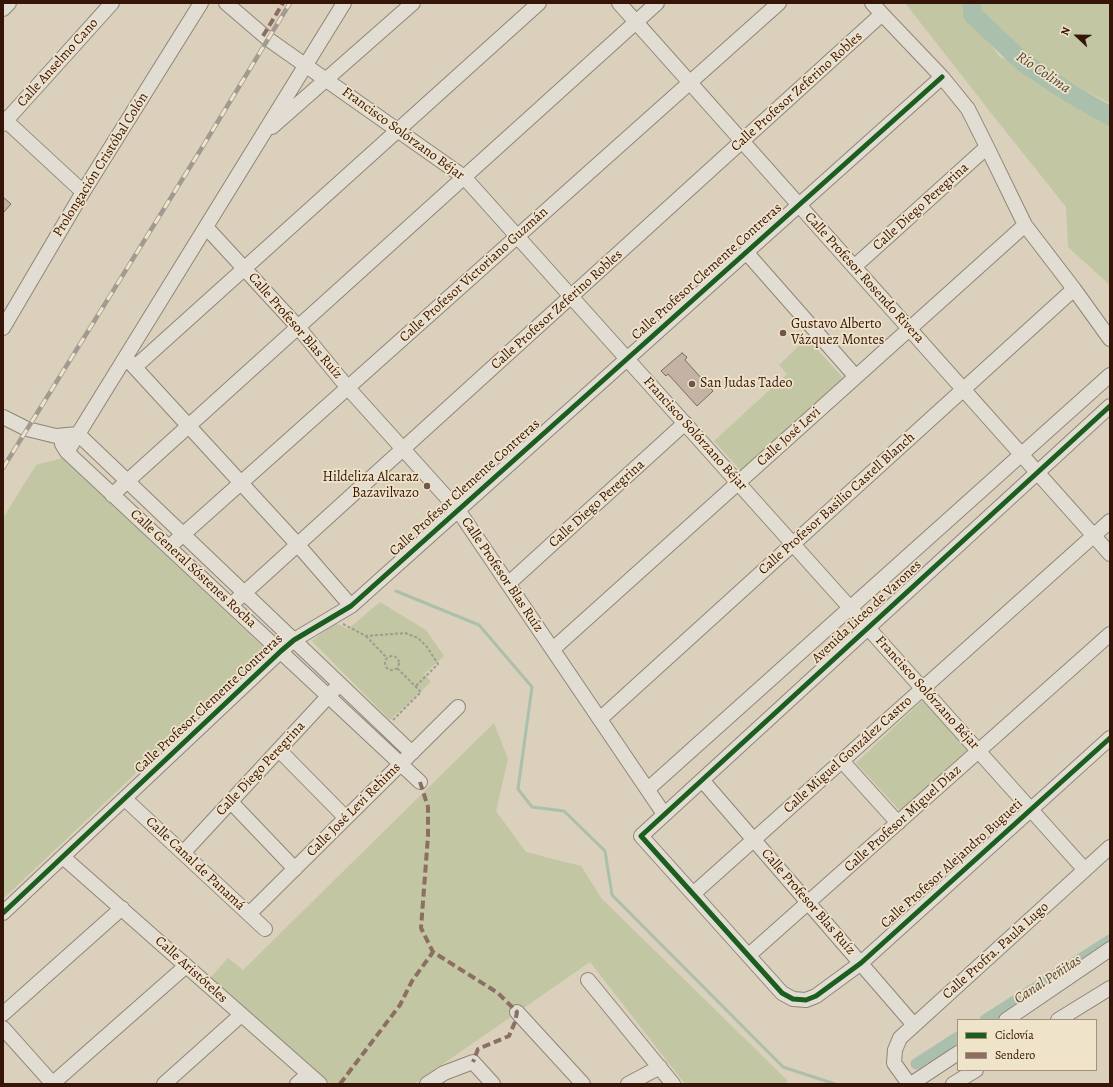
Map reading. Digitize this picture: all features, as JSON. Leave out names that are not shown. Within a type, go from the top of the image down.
[{"type":"street","points":[[3,9],[8,3]]},
{"type":"street","name":"Calle Anselmo Cano","points":[[4,121],[112,3]]},
{"type":"street","name":"Prolongación Cristóbal Colón","points":[[3,328],[83,192],[201,3]]},
{"type":"street","name":"Francisco Solórzano Béjar","points":[[226,3],[268,39],[327,79],[464,177],[1086,870]]},
{"type":"street","points":[[67,452],[78,434],[130,362],[206,227],[344,3]]},
{"type":"street","points":[[262,136],[413,3]]},
{"type":"street","points":[[130,362],[245,268],[539,3]]},
{"type":"street","name":"Calle Profesor Rosendo Rivera","points":[[619,3],[1110,554]]},
{"type":"street","points":[[112,495],[657,3]]},
{"type":"street","name":"Calle Profesor Victoriano Guzmán","points":[[169,548],[779,3]]},
{"type":"street","points":[[872,3],[942,77],[968,109],[1025,225],[1110,339]]},
{"type":"street","name":"Calle Profesor Zeferino Robles","points":[[231,605],[245,594],[743,142],[882,14]]},
{"type":"street","name":"Calle Profesor Clemente Contreras","points":[[3,913],[281,651],[294,640],[351,606],[942,77]]},
{"type":"street","points":[[4,121],[83,192]]},
{"type":"street","name":"Calle Diego Peregrina","points":[[854,267],[987,147]]},
{"type":"street","name":"Calle José Levi","points":[[553,649],[1025,225]]},
{"type":"street","name":"Calle Profesor Blas Ruíz","points":[[206,227],[298,327],[348,388],[458,510],[664,814]]},
{"type":"street","points":[[746,252],[856,377]]},
{"type":"street","name":"Calle Profesor Basilio Castell Blanch","points":[[600,719],[1074,290]]},
{"type":"street","points":[[130,362],[242,483],[351,606]]},
{"type":"street","name":"Avenida Liceo de Varones","points":[[648,789],[1110,375]]},
{"type":"street","name":"Avenida Liceo de Varones","points":[[693,894],[641,836],[1110,406]]},
{"type":"street","points":[[3,417],[27,429],[56,436],[78,434]]},
{"type":"street","name":"Calle Diego Peregrina","points":[[508,584],[685,423]]},
{"type":"street","name":"Calle General Sóstenes Rocha","points":[[78,434],[412,753]]},
{"type":"street","name":"Calle General Sóstenes Rocha","points":[[56,436],[67,452],[112,495],[420,782]]},
{"type":"street","name":"Calle Miguel González Castro","points":[[693,894],[1110,521]]},
{"type":"street","name":"Calle Profesor Miguel Díaz","points":[[749,956],[1110,634]]},
{"type":"street","name":"Calle Diego Peregrina","points":[[183,853],[339,684]]},
{"type":"street","name":"Calle José Levi Rehims","points":[[249,914],[458,707]]},
{"type":"street","name":"Calle Profesor Alejandro Bugueti","points":[[749,956],[782,993],[793,999],[806,1000],[816,996],[861,963],[1110,738]]},
{"type":"street","points":[[279,750],[346,818]]},
{"type":"street","points":[[842,760],[898,823]]},
{"type":"street","name":"Calle Profesor Blas Ruíz","points":[[702,780],[914,1025]]},
{"type":"street","name":"Calle Canal de Panamá","points":[[124,799],[265,929]]},
{"type":"street","points":[[231,802],[295,869]]},
{"type":"street","name":"Calle Profra. Paula Lugo","points":[[910,1084],[894,1063],[895,1050],[900,1038],[1110,847]]},
{"type":"street","name":"Calle Aristóteles","points":[[63,857],[320,1084]]},
{"type":"street","points":[[693,894],[749,956]]},
{"type":"street","points":[[3,1014],[122,908]]},
{"type":"street","points":[[1007,1019],[1110,949]]},
{"type":"street","points":[[3,1028],[53,1084],[186,966]]},
{"type":"street","points":[[588,980],[673,1084]]},
{"type":"street","points":[[1060,1019],[1110,988]]},
{"type":"street","points":[[516,1012],[583,1084]]},
{"type":"street","points":[[164,1084],[241,1014]]},
{"type":"street","points":[[910,1084],[957,1054]]},
{"type":"street","points":[[427,1084],[444,1072],[473,1062],[494,1084]]},
{"type":"street","points":[[628,1084],[660,1067]]},
{"type":"street","points":[[953,1084],[974,1071]]},
{"type":"street","points":[[297,1084],[308,1074]]},
{"type":"path","points":[[340,623],[366,636],[387,658]]},
{"type":"path","points":[[366,636],[405,632],[418,638],[427,647],[438,664],[415,687]]},
{"type":"path","points":[[391,656],[398,658],[400,664],[397,668],[390,670],[386,667],[385,662],[387,658],[391,656]]},
{"type":"path","points":[[385,728],[421,692],[397,668]]},
{"type":"green space","points":[[905,3],[966,3],[968,21],[974,23],[1000,57],[1012,61],[1032,80],[1110,123],[1110,285],[1068,247],[1066,207]]},
{"type":"green space","points":[[982,3],[1110,3],[1110,103],[1065,81],[1029,59],[981,14]]},
{"type":"green space","points":[[807,338],[844,379],[741,471],[714,441],[787,374],[779,365]]},
{"type":"green space","points":[[62,458],[262,646],[263,653],[3,899],[3,518],[36,465]]},
{"type":"green space","points":[[380,602],[426,630],[444,656],[424,674],[431,682],[390,720],[312,641],[335,623],[348,629]]},
{"type":"green space","points":[[923,700],[968,749],[901,812],[856,763]]},
{"type":"green space","points":[[494,723],[508,759],[496,811],[526,852],[581,866],[602,899],[788,1081],[784,1084],[685,1084],[590,962],[414,1084],[331,1084],[211,977],[228,958],[243,970]]},
{"type":"building","points":[[3,197],[11,204],[3,213]]},
{"type":"building","name":"San Judas Tadeo","points":[[682,353],[687,357],[685,360],[713,391],[697,406],[668,374],[666,376],[661,371]]},
{"type":"waterway","name":"Río Colima","points":[[972,3],[973,15],[1024,63],[1071,94],[1110,116]]},
{"type":"waterway","points":[[396,591],[479,625],[532,687],[518,789],[532,807],[564,811],[605,851],[612,895],[783,1067],[835,1084]]},
{"type":"waterway","name":"Canal Peñitas","points":[[987,1019],[1110,940]]},
{"type":"waterway","name":"Canal Peñitas","points":[[916,1064],[957,1038]]},
{"type":"railway","points":[[3,468],[290,3]]},
{"type":"marked path","points":[[263,36],[283,3]]},
{"type":"marked path","points":[[420,782],[428,807],[428,836],[421,928],[433,952],[498,993],[517,1012],[515,1022],[509,1036],[478,1049],[473,1062]]},
{"type":"marked path","points":[[340,1084],[400,1005],[412,981],[433,952]]},
{"type":"cycle path","points":[[3,913],[281,651],[294,640],[351,606],[942,77]]},
{"type":"cycle path","points":[[1110,406],[641,836],[782,993],[793,999],[806,1000],[816,996],[861,963],[1110,738]]},
{"type":"place","name":"Gustavo Alberto Vázquez Montes","points":[[783,333]]},
{"type":"place","name":"San Judas Tadeo","points":[[692,384]]},
{"type":"place","name":"Hildeliza Alcaraz Bazavilvazo","points":[[427,486]]}]
